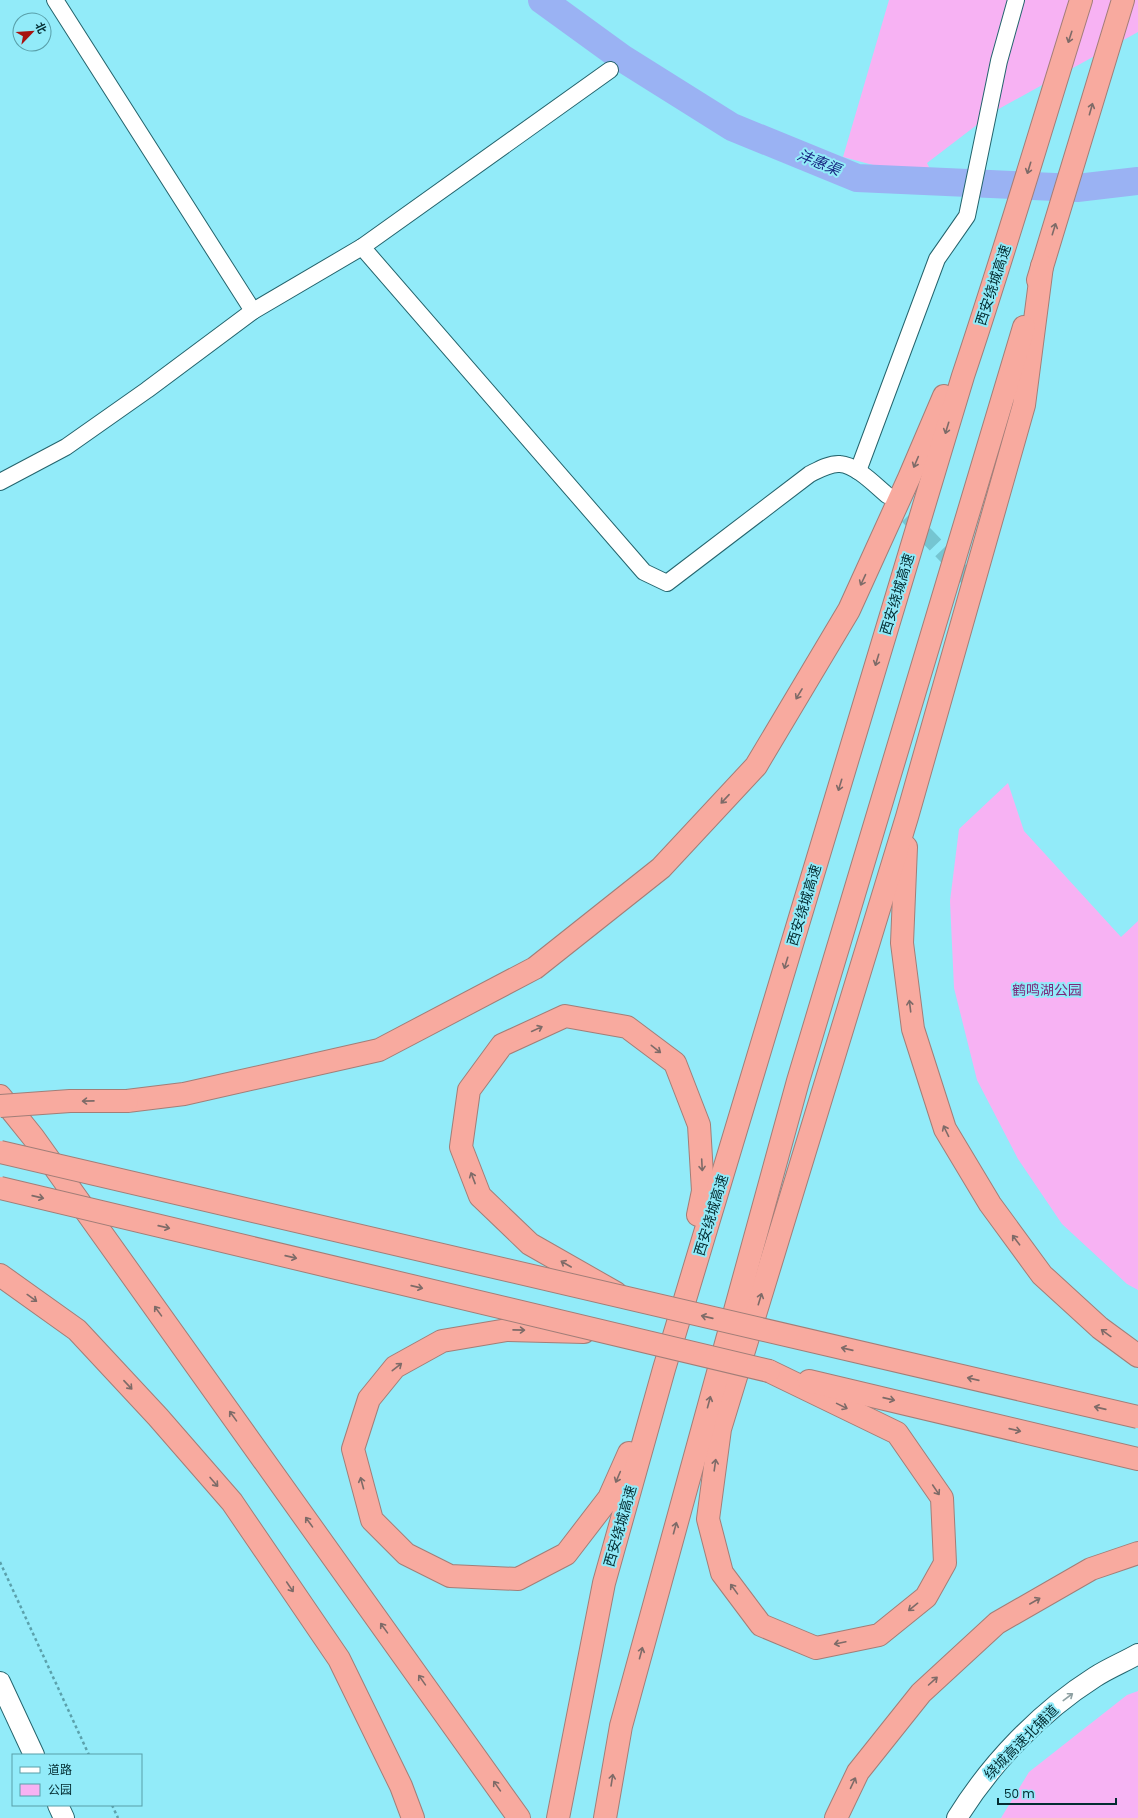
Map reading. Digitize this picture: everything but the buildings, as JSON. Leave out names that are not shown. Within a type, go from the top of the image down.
[{"type":"highway","name":"西安绕城高速","points":[[558,1818],[604,1582],[664,1369],[963,376],[1002,258],[1081,0]]},
{"type":"highway","points":[[605,1818],[620,1726],[798,1081],[1123,0]]},
{"type":"highway","points":[[0,1106],[70,1101],[127,1100],[184,1094],[379,1050],[535,968],[661,868],[756,766],[849,610],[910,478],[1002,258]]},
{"type":"highway","points":[[769,1371],[897,1433],[942,1498],[945,1562],[926,1598],[878,1635],[816,1648],[761,1625],[722,1573],[708,1519],[720,1429],[907,817],[1024,405],[1042,266]]},
{"type":"highway","points":[[907,817],[902,943],[913,1029],[945,1130],[990,1204],[1042,1275],[1100,1328],[1138,1356]]},
{"type":"highway","points":[[605,1332],[506,1330],[442,1341],[395,1367],[369,1399],[353,1449],[372,1520],[406,1554],[450,1576],[518,1579],[566,1554],[609,1498],[664,1369],[703,1191],[699,1125],[675,1064],[627,1027],[565,1016],[502,1045],[469,1090],[461,1147],[480,1196],[530,1244],[624,1297]]},
{"type":"highway","points":[[0,1096],[38,1144],[519,1818]]},
{"type":"highway","points":[[0,1152],[1138,1417]]},
{"type":"highway","points":[[0,1188],[1138,1459]]},
{"type":"highway","points":[[0,1275],[77,1330],[158,1417],[232,1502],[339,1659],[401,1786],[413,1818]]},
{"type":"highway","points":[[836,1818],[858,1772],[921,1692],[997,1623],[1091,1569],[1138,1553]]},
{"type":"street","points":[[55,0],[253,311]]},
{"type":"street","points":[[858,471],[937,259],[967,216],[999,61],[1016,0]]},
{"type":"street","points":[[0,482],[66,447],[148,390],[253,311],[362,247],[610,70]]},
{"type":"street","points":[[362,247],[644,572],[654,577],[667,583],[810,474],[825,467],[840,464],[858,471],[887,495]]},
{"type":"street","name":"绕城高速北辅道","points":[[957,1818],[973,1792],[998,1761],[1046,1714],[1095,1677],[1138,1654]]},
{"type":"street","points":[[0,1682],[34,1754]]},
{"type":"path","points":[[0,1562],[88,1754]]},
{"type":"path","points":[[112,1806],[118,1818]]},
{"type":"green space","points":[[889,0],[1138,0],[1138,32],[995,111],[927,163],[935,179],[892,170],[843,157]]},
{"type":"green space","name":"鹤鸣湖公园","points":[[1008,783],[1024,831],[1121,937],[1138,921],[1138,1290],[1127,1284],[1062,1224],[1018,1159],[977,1080],[954,988],[950,901],[959,829]]},
{"type":"green space","points":[[1138,1691],[1138,1818],[1001,1818],[1029,1772],[1127,1695]]},
{"type":"waterway","name":"沣惠渠","points":[[542,0],[622,58],[732,127],[857,178],[1077,188],[1138,181]]},
{"type":"tunnel","points":[[891,499],[979,590]]}]
